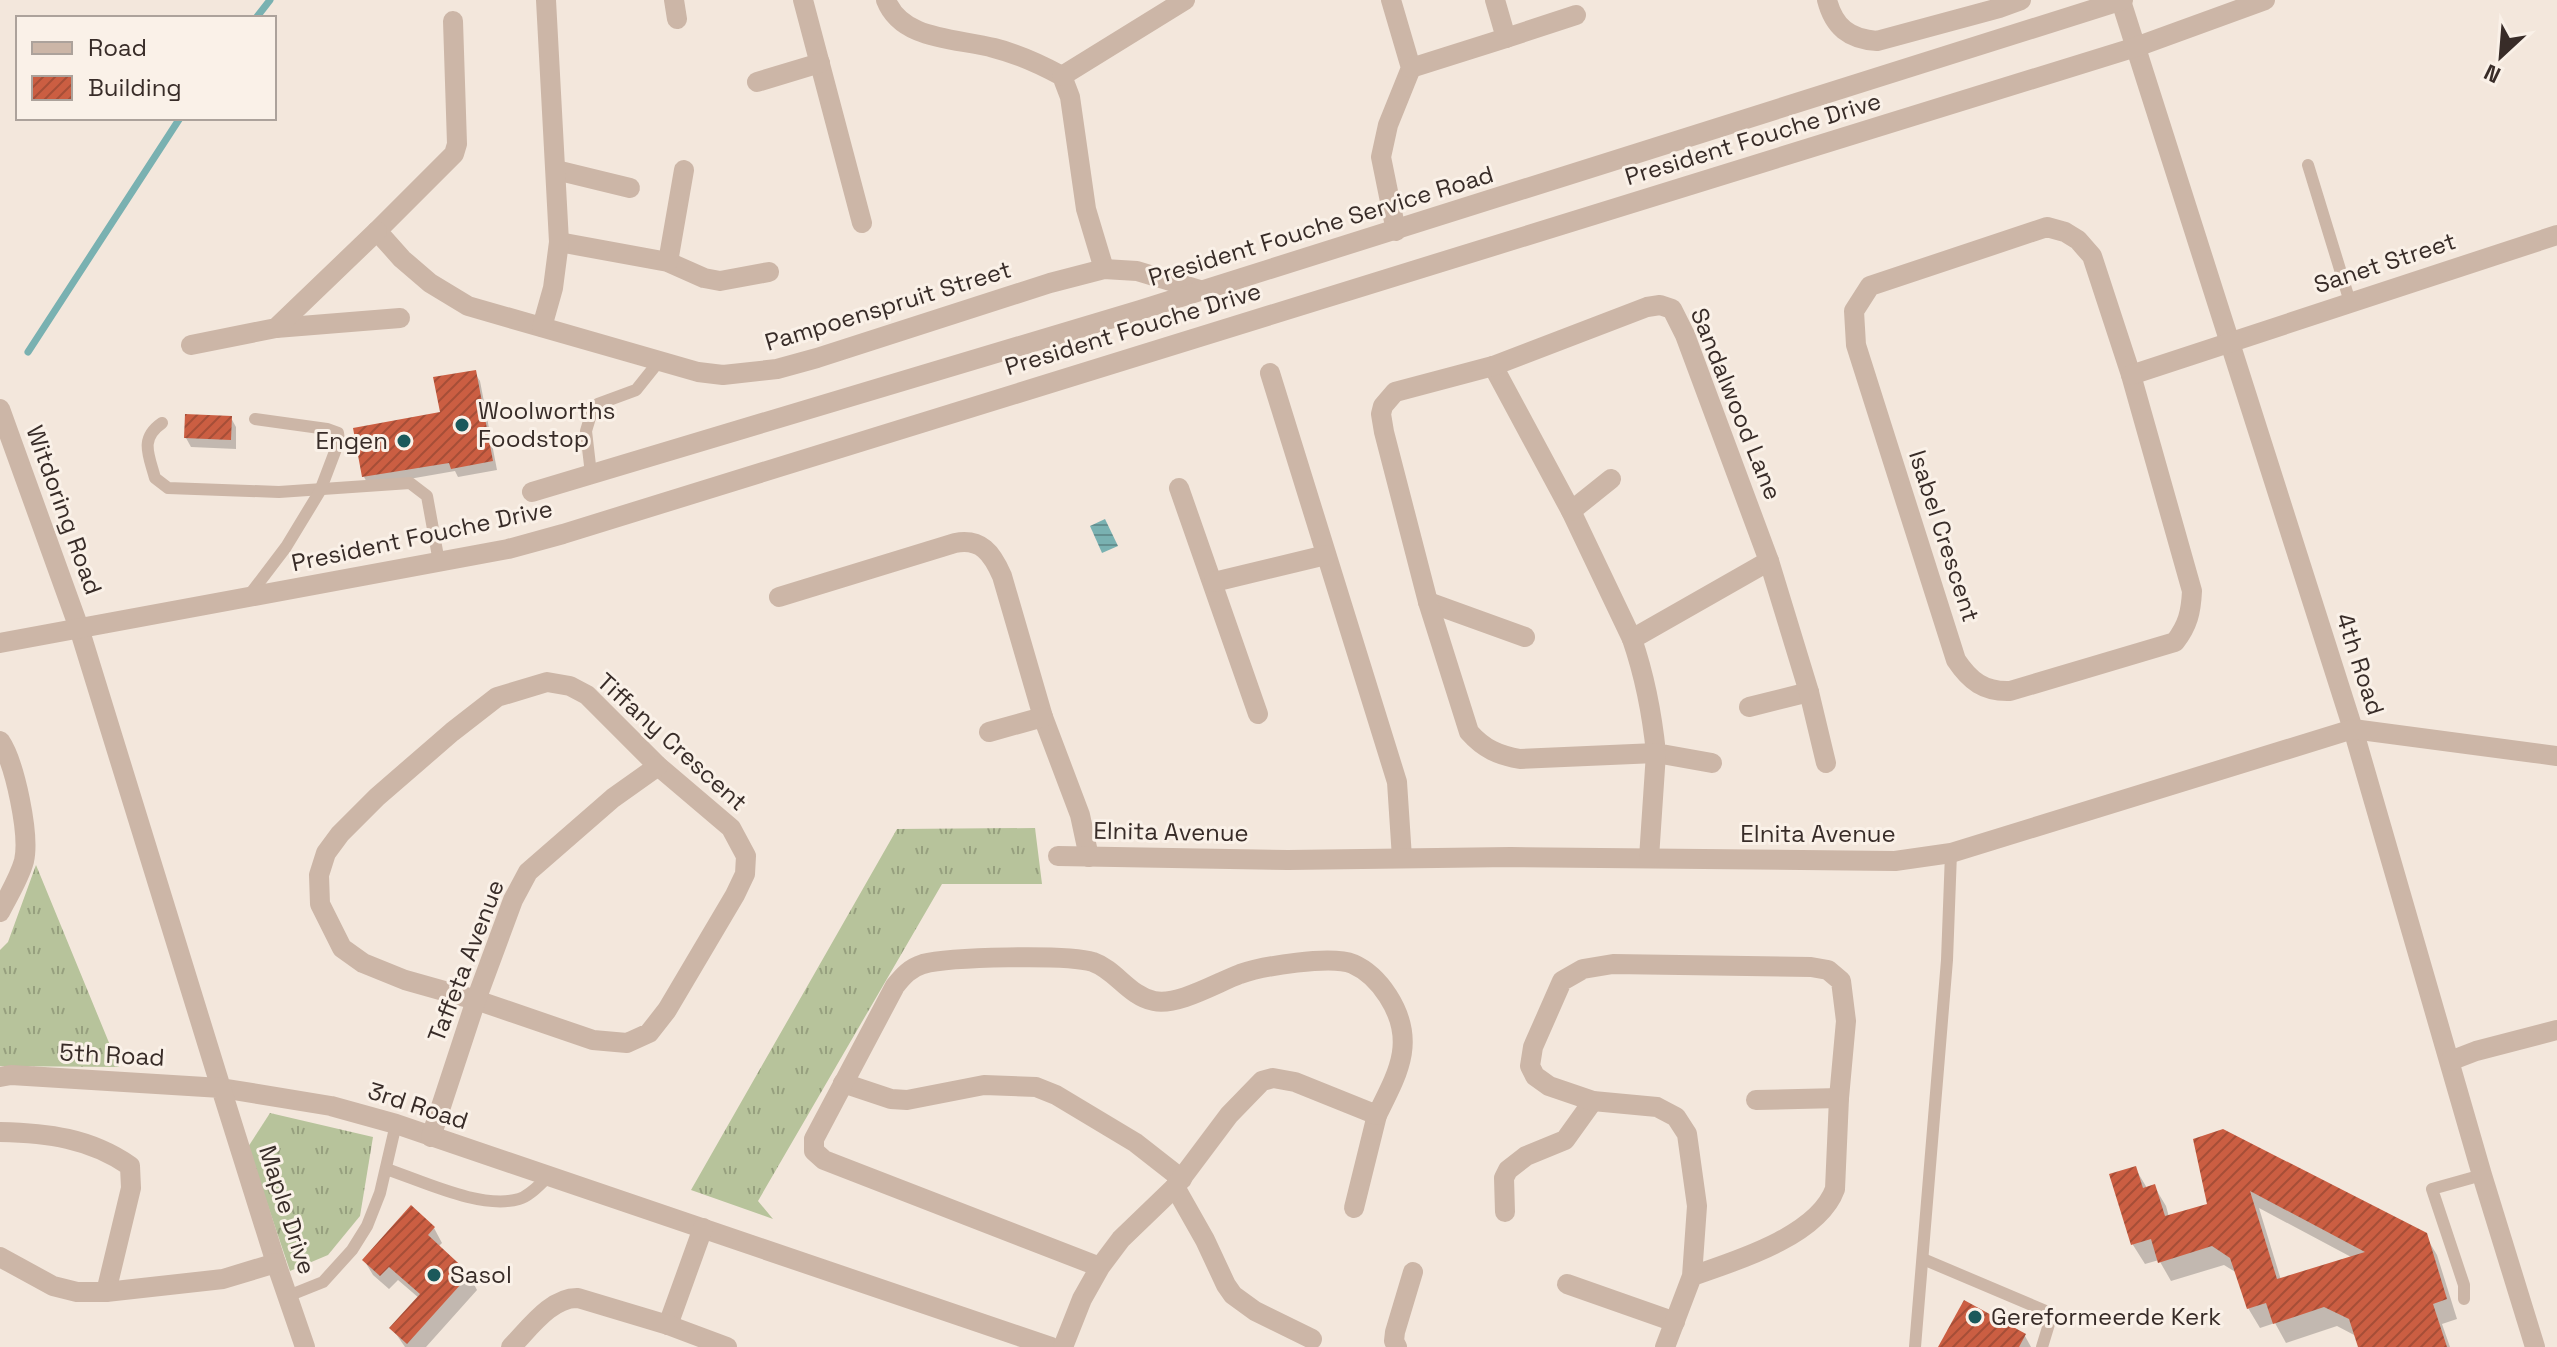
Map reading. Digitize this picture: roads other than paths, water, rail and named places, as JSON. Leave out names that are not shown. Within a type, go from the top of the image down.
[{"type":"street","points":[[542,327],[553,288],[559,242],[546,0]]},
{"type":"street","points":[[803,0],[862,223]]},
{"type":"street","points":[[886,0],[894,16],[918,31],[995,48],[1062,76],[1070,97],[1086,209],[1104,269]]},
{"type":"street","points":[[1062,76],[1185,0]]},
{"type":"street","points":[[1391,0],[1411,68],[1388,125],[1381,157],[1396,231]]},
{"type":"street","points":[[1495,0],[1506,38]]},
{"type":"street","points":[[1827,0],[1835,23],[1847,34],[1859,40],[1877,41],[2021,0]]},
{"type":"street","name":"4th Road","points":[[2122,0],[2353,729],[2535,1347]]},
{"type":"street","name":"President Fouche Service Road","points":[[532,492],[1396,231],[2122,0]]},
{"type":"street","name":"President Fouche Drive","points":[[0,643],[508,549],[563,534],[2136,47],[2265,0]]},
{"type":"street","points":[[1411,68],[1576,15]]},
{"type":"street","points":[[276,328],[454,154],[457,144],[453,21]]},
{"type":"street","points":[[757,82],[820,63]]},
{"type":"street","points":[[556,170],[630,188]]},
{"type":"street","points":[[668,262],[684,170]]},
{"type":"street","name":"Isabel Crescent","points":[[2047,227],[2078,240],[2092,256],[2131,375],[2192,591],[2187,625],[2175,642],[2159,647],[2010,691],[1995,692],[1983,688],[1964,673],[1956,660],[1856,345],[1854,311],[1870,286],[2047,227]]},
{"type":"street","name":"Pampoenspruit Street","points":[[377,231],[402,259],[440,290],[482,311],[698,372],[723,375],[777,369],[817,358],[1050,283],[1104,269],[1137,271],[1200,290]]},
{"type":"street","name":"Sanet Street","points":[[2229,341],[2557,235]]},
{"type":"street","points":[[559,242],[668,262],[704,278],[720,281],[769,272]]},
{"type":"street","name":"Sandalwood Lane","points":[[1712,763],[1656,753],[1520,759],[1498,755],[1469,732],[1428,602],[1381,414],[1383,406],[1395,392],[1493,366],[1634,311],[1660,305],[1672,309],[1685,335],[1769,561],[1809,692],[1826,763]]},
{"type":"street","points":[[191,345],[276,328],[400,318]]},
{"type":"street","points":[[2131,375],[2229,341]]},
{"type":"street","points":[[1493,366],[1571,511],[1632,639],[1653,717],[1656,753],[1649,858]]},
{"type":"street","points":[[1270,373],[1397,782],[1402,858]]},
{"type":"street","name":"Witdoring Road","points":[[0,409],[79,628]]},
{"type":"street","points":[[1571,511],[1611,479]]},
{"type":"street","points":[[1179,488],[1258,714]]},
{"type":"street","points":[[779,597],[955,543],[976,543],[990,554],[1002,576],[1043,717],[1080,815],[1089,857]]},
{"type":"street","points":[[1214,582],[1326,555]]},
{"type":"street","points":[[1632,639],[1769,561]]},
{"type":"street","points":[[1428,602],[1525,637]]},
{"type":"street","points":[[79,628],[221,1088]]},
{"type":"street","name":"Tiffany Crescent","points":[[547,682],[570,686],[587,695],[658,766],[731,828],[746,856],[745,874],[667,1010],[649,1033],[627,1043],[593,1040],[476,1000],[405,980],[363,963],[342,948],[320,904],[319,875],[326,853],[340,834],[377,797],[497,697],[547,682]]},
{"type":"street","points":[[1749,707],[1809,692]]},
{"type":"street","points":[[989,732],[1043,717]]},
{"type":"street","name":"Elnita Avenue","points":[[1058,856],[1288,860],[1649,858],[1895,861],[1951,853],[2353,729],[2557,756]]},
{"type":"street","points":[[0,741],[8,753],[15,777],[24,860],[0,912]]},
{"type":"street","name":"Taffeta Avenue","points":[[431,1137],[476,1000],[513,900],[528,872],[613,798],[658,766]]},
{"type":"street","points":[[1100,1267],[817,1156],[812,1146],[814,1139],[895,986],[911,969],[929,963],[999,958],[1058,958],[1092,962],[1106,968],[1143,997],[1155,1001],[1179,999],[1243,973],[1278,964],[1350,962],[1365,970],[1378,980],[1393,1004],[1403,1035],[1403,1056],[1398,1074],[1377,1115],[1354,1208]]},
{"type":"street","points":[[1665,1347],[1692,1276],[1697,1206],[1687,1134],[1676,1117],[1657,1107],[1593,1101],[1549,1086],[1535,1076],[1530,1066],[1533,1047],[1562,981],[1583,969],[1613,964],[1811,967],[1828,970],[1841,981],[1846,1021],[1835,1189],[1826,1209],[1815,1219],[1749,1257],[1692,1276]]},
{"type":"street","points":[[2450,1061],[2557,1030]]},
{"type":"street","name":"5th Road","points":[[0,1077],[11,1075],[221,1088]]},
{"type":"street","points":[[1063,1347],[1082,1299],[1100,1267],[1121,1239],[1178,1183],[1229,1115],[1262,1081],[1273,1078],[1295,1082],[1377,1115]]},
{"type":"street","points":[[843,1083],[891,1099],[907,1100],[984,1085],[1036,1087],[1056,1095],[1136,1143],[1178,1183],[1233,1295],[1255,1311],[1312,1339]]},
{"type":"street","name":"3rd Road","points":[[221,1088],[331,1106],[396,1124],[1051,1347]]},
{"type":"street","name":"Maple Drive","points":[[221,1088],[305,1347]]},
{"type":"street","points":[[1756,1100],[1839,1098]]},
{"type":"street","points":[[1505,1212],[1504,1178],[1508,1170],[1526,1156],[1565,1140],[1593,1101]]},
{"type":"street","points":[[0,1132],[37,1133],[74,1139],[98,1147],[130,1166],[131,1188],[106,1292]]},
{"type":"street","points":[[668,1325],[703,1228]]},
{"type":"street","points":[[0,1257],[53,1286],[77,1292],[106,1292],[223,1279],[276,1263]]},
{"type":"street","points":[[1397,1347],[1395,1332],[1413,1272]]},
{"type":"street","points":[[1567,1284],[1675,1322]]},
{"type":"street","points":[[511,1347],[555,1303],[568,1297],[668,1325],[715,1345]]},
{"type":"lane","points":[[2308,165],[2350,302]]},
{"type":"lane","points":[[591,474],[586,431],[592,411],[598,404],[636,390],[660,360]]},
{"type":"lane","points":[[248,597],[286,547],[320,491],[339,441],[338,433],[327,429],[255,419]]},
{"type":"lane","points":[[162,423],[150,433],[147,442],[155,478],[168,488],[279,492],[410,483],[427,496],[439,562]]},
{"type":"lane","points":[[1915,1347],[1947,960],[1951,853]]},
{"type":"lane","points":[[288,1296],[323,1282],[352,1250],[374,1210],[396,1124]]},
{"type":"lane","points":[[386,1169],[473,1198],[496,1202],[520,1199],[549,1176]]},
{"type":"lane","points":[[2464,1299],[2464,1285],[2432,1189],[2482,1175]]},
{"type":"lane","points":[[1923,1259],[2048,1312],[2049,1324],[2042,1347]]},
{"type":"water","points":[[1105,519],[1118,546],[1102,553],[1090,526]]},
{"type":"waterway","points":[[258,16],[270,0]]},
{"type":"waterway","points":[[28,352],[179,120]]},
{"type":"place","name":"Woolworths Foodstop","points":[[462,425]]},
{"type":"place","name":"Engen","points":[[404,441]]},
{"type":"place","name":"Sasol","points":[[434,1275]]},
{"type":"place","name":"Gereformeerde Kerk","points":[[1975,1317]]}]
